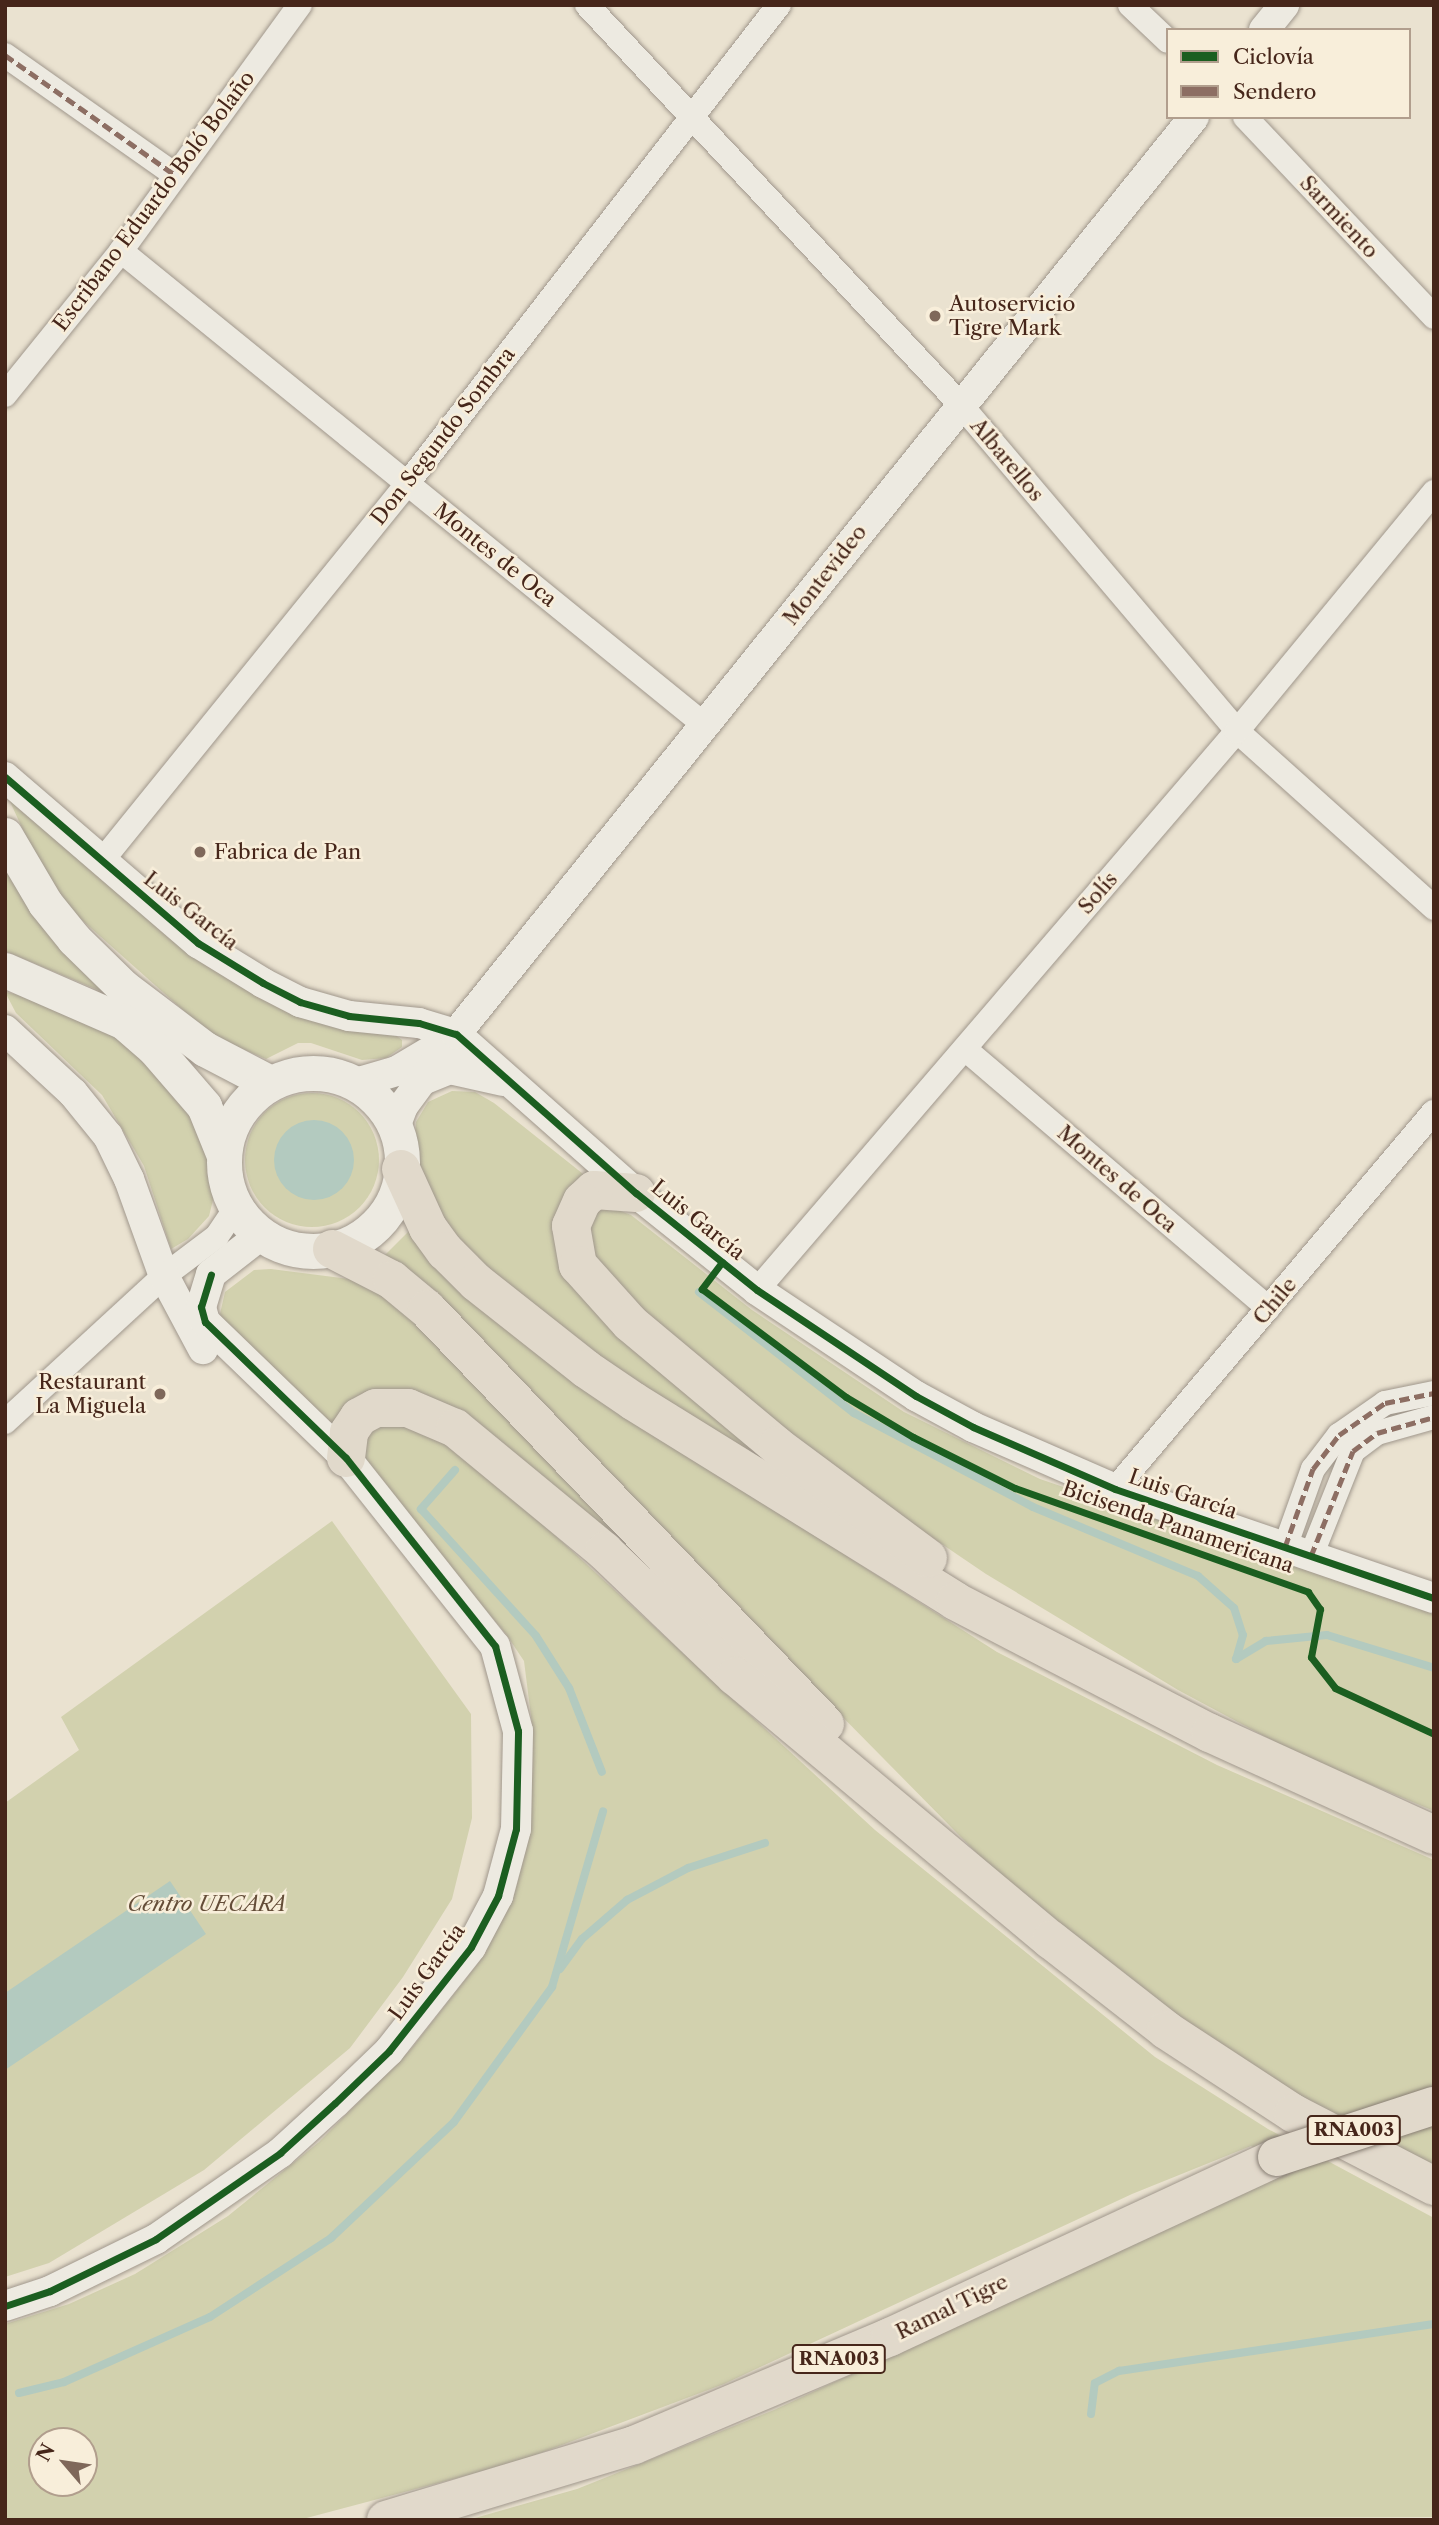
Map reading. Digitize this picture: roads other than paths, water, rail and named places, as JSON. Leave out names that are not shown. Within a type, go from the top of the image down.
[{"type":"highway","points":[[401,1169],[428,1228],[445,1251],[475,1282],[586,1369],[955,1601],[1210,1733],[1434,1835]]},
{"type":"highway","points":[[636,1193],[594,1191],[576,1209],[571,1226],[578,1265],[630,1323],[777,1446],[945,1571],[1085,1667]]},
{"type":"highway","points":[[332,1249],[392,1280],[427,1309],[940,1844]]},
{"type":"highway","points":[[346,1458],[349,1432],[359,1417],[376,1408],[408,1408],[455,1428],[604,1550],[735,1676],[1166,2030],[1293,2113],[1434,2186]]},
{"type":"highway","name":"Ramal Tigre","points":[[386,2520],[635,2445],[890,2337],[1158,2209],[1277,2157],[1434,2106]]},
{"type":"main road","points":[[5,835],[45,903],[74,939],[123,986],[205,1049],[270,1083]]},
{"type":"main road","points":[[5,970],[124,1022],[153,1048],[204,1106],[223,1153],[226,1182],[236,1208],[261,1236],[283,1247],[332,1249],[353,1241],[380,1220],[397,1191],[401,1169],[395,1128],[386,1110],[356,1083],[313,1072],[270,1083],[238,1113],[223,1153]]},
{"type":"street","name":"Escribano Eduardo Boló Bolaño","points":[[5,395],[121,251],[300,5]]},
{"type":"street","name":"Albarellos","points":[[587,5],[693,114],[960,404],[1237,731],[1434,908]]},
{"type":"street","name":"Don Segundo Sombra","points":[[101,862],[407,484],[779,5]]},
{"type":"street","points":[[1130,5],[1166,39]]},
{"type":"street","points":[[1266,28],[1284,5]]},
{"type":"street","points":[[5,55],[175,175]]},
{"type":"street","name":"Montevideo","points":[[395,1128],[420,1081],[456,1034],[706,726],[960,404],[1192,119]]},
{"type":"street","name":"Sarmiento","points":[[1246,119],[1434,317]]},
{"type":"street","name":"Montes de Oca","points":[[121,251],[706,726]]},
{"type":"street","name":"Solís","points":[[757,1290],[1237,731],[1434,492]]},
{"type":"street","name":"Luis García","points":[[5,777],[198,943],[300,1002],[349,1016],[419,1023],[456,1034],[508,1083],[636,1193],[757,1290],[916,1395],[985,1432],[1115,1489],[1434,1598]]},
{"type":"street","name":"Luis García","points":[[5,1030],[73,1093],[108,1136],[129,1179],[164,1276],[187,1326],[214,1361],[379,1504]]},
{"type":"street","name":"Montevideo","points":[[356,1083],[419,1060],[456,1034]]},
{"type":"street","name":"Montes de Oca","points":[[965,1049],[1268,1308]]},
{"type":"street","points":[[420,1081],[450,1069],[465,1069],[508,1083]]},
{"type":"street","name":"Chile","points":[[1115,1489],[1434,1112]]},
{"type":"street","points":[[5,1422],[164,1276],[217,1236],[236,1208]]},
{"type":"street","points":[[164,1276],[211,1274],[261,1236]]},
{"type":"street","name":"Luis García","points":[[5,2306],[50,2291],[156,2239],[280,2152],[389,2051],[471,1947],[498,1896],[516,1829],[520,1775],[518,1731],[505,1674],[495,1646],[379,1504],[346,1458],[205,1322],[201,1307],[211,1274]]},
{"type":"street","points":[[1298,1551],[1313,1469],[1339,1435],[1385,1403],[1434,1393]]},
{"type":"street","points":[[1298,1551],[1353,1451],[1377,1433],[1434,1417]]},
{"type":"waterway","points":[[699,1292],[854,1413],[1033,1507],[1198,1576],[1234,1608],[1243,1635],[1236,1659]]},
{"type":"waterway","points":[[455,1470],[421,1509],[536,1636],[569,1688],[602,1772]]},
{"type":"waterway","points":[[1236,1659],[1266,1641],[1327,1635],[1434,1668]]},
{"type":"waterway","points":[[19,2393],[64,2382],[210,2317],[331,2238],[454,2122],[552,1987],[603,1811]]},
{"type":"waterway","points":[[560,1969],[582,1939],[627,1900],[688,1868],[765,1843]]},
{"type":"waterway","points":[[1091,2414],[1095,2383],[1119,2371],[1434,2324]]},
{"type":"place","name":"Autoservicio Tigre Mark","points":[[935,316]]},
{"type":"place","name":"Fabrica de Pan","points":[[200,852]]},
{"type":"place","name":"Restaurant La Miguela","points":[[160,1394]]},
{"type":"park label","name":"Centro UECARA","points":[[207,1904]]}]
